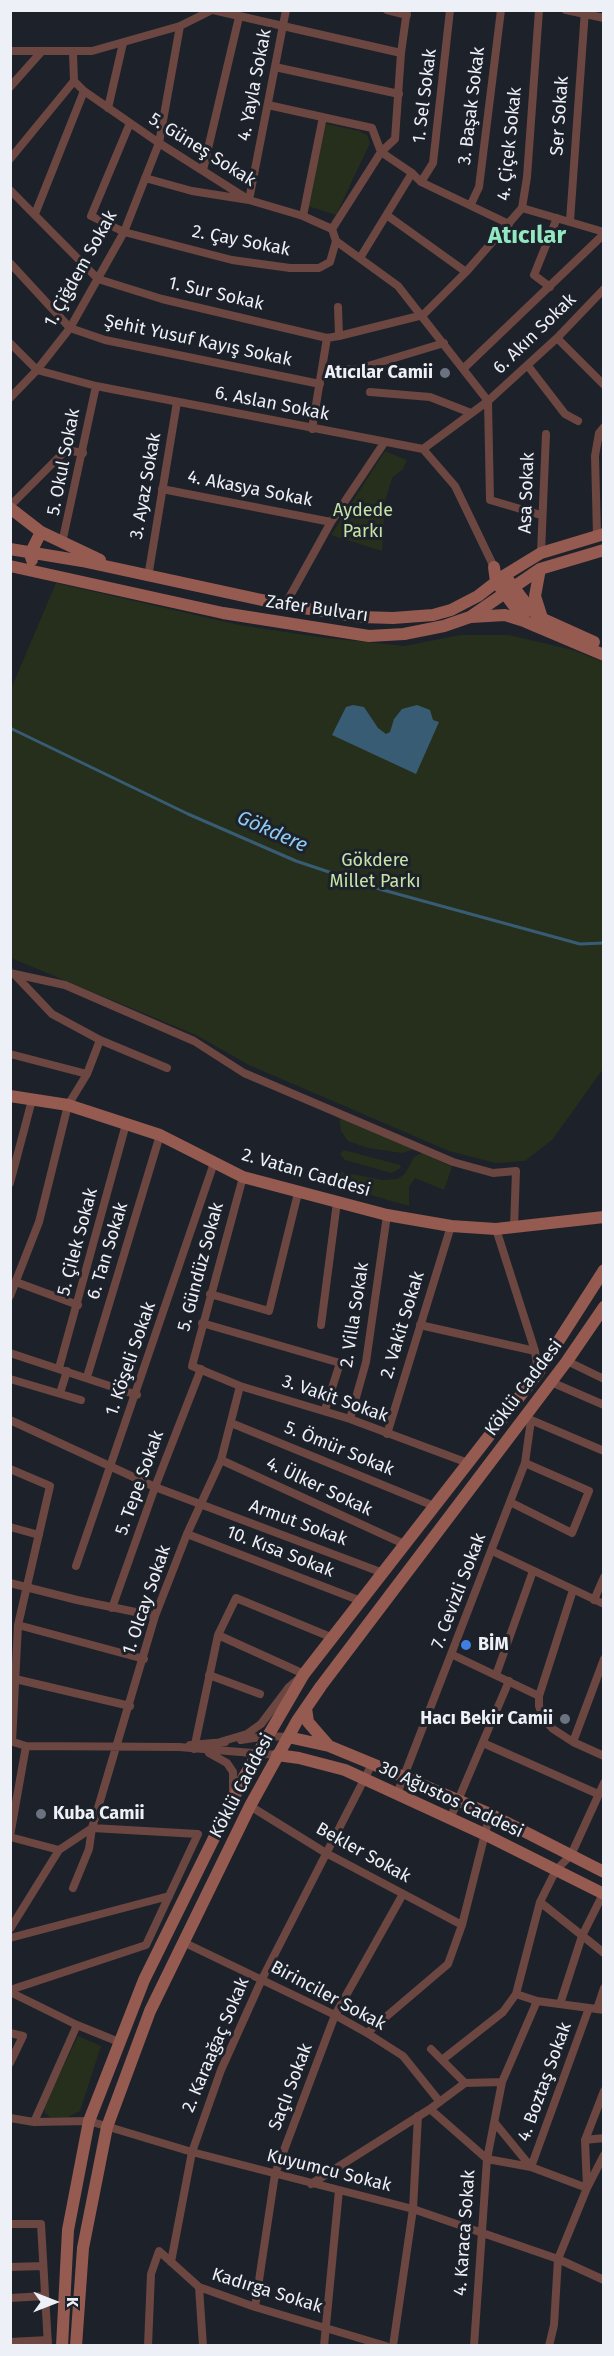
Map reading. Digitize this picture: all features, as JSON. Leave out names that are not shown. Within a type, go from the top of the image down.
[{"type":"main road","points":[[10,507],[41,532],[120,569]]},
{"type":"main road","points":[[37,572],[30,554],[41,532]]},
{"type":"main road","name":"Zafer Bulvarı","points":[[10,549],[120,569],[148,577],[285,605],[361,617],[433,615],[478,596],[541,553],[600,535]]},
{"type":"main road","name":"Zafer Bulvarı","points":[[10,566],[222,613],[333,633],[369,636],[404,634],[444,626],[470,617],[540,569],[603,550]]},
{"type":"main road","points":[[494,567],[526,621]]},
{"type":"main road","points":[[540,569],[535,596],[543,619]]},
{"type":"main road","points":[[508,590],[543,619],[603,646]]},
{"type":"main road","points":[[470,617],[505,615],[526,621],[603,655]]},
{"type":"main road","name":"2. Vatan Caddesi","points":[[10,1096],[68,1105],[159,1135],[243,1177],[387,1215],[451,1226],[496,1229],[603,1217]]},
{"type":"main road","name":"Köklü Caddesi","points":[[62,2346],[68,2230],[89,2121],[144,1980],[232,1801],[266,1736],[304,1674],[538,1373],[571,1325],[603,1270]]},
{"type":"main road","name":"Köklü Caddesi","points":[[76,2346],[83,2248],[107,2127],[150,2011],[250,1806],[306,1708],[421,1551],[528,1419],[551,1382],[602,1314]]},
{"type":"main road","points":[[306,1708],[308,1722],[329,1746]]},
{"type":"main road","name":"30 Ağustos Caddesi","points":[[288,1737],[329,1746],[490,1814],[603,1872]]},
{"type":"main road","name":"30 Ağustos Caddesi","points":[[278,1755],[321,1763],[364,1779],[484,1834],[603,1894]]},
{"type":"main road","points":[[265,1778],[284,1766],[321,1763]]},
{"type":"street","points":[[10,51],[73,53],[123,43],[180,26],[213,10],[401,53]]},
{"type":"street","name":"4. Yayla Sokak","points":[[249,200],[286,10]]},
{"type":"street","points":[[387,10],[407,13],[401,53],[395,138],[381,152],[332,229],[336,241],[398,286],[423,315],[488,401],[490,500],[542,515]]},
{"type":"street","name":"1. Sel Sokak","points":[[421,182],[433,164],[450,10]]},
{"type":"street","name":"3. Başak Sokak","points":[[471,204],[479,187],[501,10]]},
{"type":"street","name":"4. Çiçek Sokak","points":[[423,315],[466,272],[522,208],[527,177],[539,10]]},
{"type":"street","points":[[566,10],[584,11],[603,18]]},
{"type":"street","name":"Ser Sokak","points":[[570,221],[584,11]]},
{"type":"street","points":[[203,170],[239,17]]},
{"type":"street","name":"1. Çiğdem Sokak","points":[[10,398],[37,370],[70,327],[124,232],[159,143],[180,26]]},
{"type":"street","points":[[108,108],[123,43]]},
{"type":"street","points":[[10,87],[42,51]]},
{"type":"street","points":[[10,159],[74,81],[73,53]]},
{"type":"street","points":[[275,67],[399,94]]},
{"type":"street","name":"5. Güneş Sokak","points":[[74,81],[84,91],[159,143],[249,200],[303,216],[332,229]]},
{"type":"street","points":[[35,214],[84,91]]},
{"type":"street","points":[[268,105],[372,128],[381,152],[421,182],[509,224]]},
{"type":"street","points":[[303,216],[323,117]]},
{"type":"street","name":"2. Çay Sokak","points":[[130,123],[92,216],[124,232],[232,260],[290,268],[320,268],[330,262],[336,241]]},
{"type":"street","points":[[360,258],[412,173]]},
{"type":"street","points":[[145,178],[192,191],[249,200]]},
{"type":"street","points":[[10,190],[98,279]]},
{"type":"street","points":[[464,369],[603,233],[522,208]]},
{"type":"street","points":[[387,216],[466,272]]},
{"type":"street","points":[[550,287],[534,275],[557,218]]},
{"type":"street","points":[[10,263],[70,327]]},
{"type":"street","name":"1. Sur Sokak","points":[[98,279],[162,299],[327,338]]},
{"type":"street","name":"6. Akın Sokak","points":[[488,401],[557,338],[603,289]]},
{"type":"street","points":[[338,307],[339,336]]},
{"type":"street","points":[[312,429],[327,338],[423,315]]},
{"type":"street","name":"Şehit Yusuf Kayış Sokak","points":[[70,327],[105,340],[320,384]]},
{"type":"street","points":[[557,338],[603,384]]},
{"type":"street","points":[[10,343],[37,370]]},
{"type":"street","points":[[322,369],[358,369],[444,343]]},
{"type":"street","points":[[528,366],[566,414],[578,422]]},
{"type":"street","name":"6. Aslan Sokak","points":[[37,370],[96,386],[423,449]]},
{"type":"street","name":"5. Okul Sokak","points":[[62,543],[96,386]]},
{"type":"street","points":[[370,392],[430,398],[471,413]]},
{"type":"street","points":[[488,401],[423,449],[455,486],[494,567]]},
{"type":"street","name":"3. Ayaz Sokak","points":[[148,577],[177,402]]},
{"type":"street","points":[[600,535],[595,456],[599,432],[603,427]]},
{"type":"street","name":"Asa Sokak","points":[[541,553],[546,434]]},
{"type":"street","points":[[285,605],[331,522],[384,443]]},
{"type":"street","points":[[10,507],[66,450],[82,453]]},
{"type":"street","name":"4. Akasya Sokak","points":[[162,489],[331,522]]},
{"type":"street","points":[[13,974],[52,1014],[100,1040],[167,1068]]},
{"type":"street","points":[[13,974],[65,985],[194,1041],[244,1074],[453,1162],[493,1173],[516,1171],[514,1227]]},
{"type":"street","points":[[10,1296],[39,1222],[68,1105],[87,1074],[100,1040]]},
{"type":"street","points":[[10,1054],[87,1074]]},
{"type":"street","points":[[10,1183],[32,1100]]},
{"type":"street","name":"5. Çilek Sokak","points":[[60,1393],[78,1305],[126,1124]]},
{"type":"street","name":"6. Tan Sokak","points":[[87,1377],[159,1135]]},
{"type":"street","name":"1. Köşeli Sokak","points":[[76,1566],[137,1395],[214,1163]]},
{"type":"street","name":"5. Gündüz Sokak","points":[[192,1366],[243,1177]]},
{"type":"street","points":[[210,1294],[269,1311],[298,1193]]},
{"type":"street","points":[[321,1325],[337,1202]]},
{"type":"street","name":"2. Villa Sokak","points":[[350,1419],[366,1362],[387,1215]]},
{"type":"street","name":"2. Vakit Sokak","points":[[387,1434],[451,1226]]},
{"type":"street","points":[[496,1229],[535,1351],[538,1373]]},
{"type":"street","points":[[16,1282],[78,1305]]},
{"type":"street","points":[[202,1323],[340,1363],[325,1410]]},
{"type":"street","points":[[420,1325],[535,1351]]},
{"type":"street","points":[[10,1353],[137,1395]]},
{"type":"street","points":[[567,1361],[603,1379]]},
{"type":"street","name":"3. Vakit Sokak","points":[[192,1366],[240,1386],[325,1410],[468,1463]]},
{"type":"street","name":"5. Tepe Sokak","points":[[112,1608],[155,1487],[201,1370]]},
{"type":"street","points":[[10,1379],[81,1400]]},
{"type":"street","points":[[551,1382],[603,1405]]},
{"type":"street","name":"1. Olcay Sokak","points":[[73,1888],[81,1872],[155,1616],[187,1534],[221,1460],[240,1386]]},
{"type":"street","points":[[528,1419],[603,1451]]},
{"type":"street","name":"7. Cevizli Sokak","points":[[398,1794],[525,1463],[528,1419]]},
{"type":"street","name":"Armut Sokak","points":[[10,1420],[155,1487],[383,1573]]},
{"type":"street","name":"5. Ömür Sokak","points":[[231,1423],[434,1506]]},
{"type":"street","name":"4. Ülker Sokak","points":[[221,1460],[404,1544]]},
{"type":"street","points":[[510,1502],[572,1533],[589,1491],[525,1463]]},
{"type":"street","points":[[10,1469],[50,1486],[15,1631],[11,1741],[26,1746],[194,1747],[278,1755]]},
{"type":"street","points":[[10,1527],[39,1535]]},
{"type":"street","name":"10. Kısa Sokak","points":[[187,1534],[361,1601]]},
{"type":"street","points":[[492,1551],[603,1604]]},
{"type":"street","points":[[496,1675],[533,1571]]},
{"type":"street","points":[[594,1600],[603,1577]]},
{"type":"street","points":[[10,1583],[155,1616]]},
{"type":"street","points":[[573,1590],[539,1696],[539,1706],[543,1718],[573,1742],[603,1756]]},
{"type":"street","points":[[194,1747],[218,1635],[236,1598],[333,1638]]},
{"type":"street","points":[[15,1631],[144,1659]]},
{"type":"street","points":[[218,1635],[304,1674],[289,1687],[261,1724],[247,1734],[220,1742]]},
{"type":"street","points":[[453,1654],[539,1696]]},
{"type":"street","points":[[573,1742],[603,1659]]},
{"type":"street","points":[[209,1675],[260,1694]]},
{"type":"street","points":[[13,1679],[130,1706]]},
{"type":"street","points":[[450,1819],[509,1682]]},
{"type":"street","points":[[194,1747],[266,1736],[288,1737]]},
{"type":"street","points":[[483,1743],[598,1794]]},
{"type":"street","points":[[26,1746],[10,1836],[59,1850]]},
{"type":"street","points":[[194,1747],[214,1754],[227,1763],[233,1772],[232,1801]]},
{"type":"street","name":"2. Karaağaç Sokak","points":[[171,2262],[192,2152],[220,2070],[262,1979],[372,1764]]},
{"type":"street","points":[[442,2060],[503,2012],[516,1994],[540,1902],[556,1870],[571,1856],[603,1783]]},
{"type":"street","name":"Bekler Sokak","points":[[250,1806],[326,1853],[462,1925]]},
{"type":"street","points":[[367,2034],[448,1964],[462,1925],[490,1814]]},
{"type":"street","points":[[10,1929],[59,1850],[92,1828],[198,1834],[146,1945],[10,1991]]},
{"type":"street","name":"Saçlı Sokak","points":[[255,2307],[275,2174],[335,2015],[404,1894]]},
{"type":"street","points":[[560,2004],[582,1936],[603,1894]]},
{"type":"street","points":[[10,1938],[170,1896]]},
{"type":"street","points":[[540,1902],[603,1953]]},
{"type":"street","name":"Birinciler Sokak","points":[[183,1942],[335,2015],[403,2056],[440,2102]]},
{"type":"street","name":"4. Boztaş Sokak","points":[[531,2167],[597,2009],[603,1988]]},
{"type":"street","points":[[10,1991],[77,2025],[119,2042]]},
{"type":"street","points":[[516,1994],[537,2001],[597,2009]]},
{"type":"street","name":"4. Karaca Sokak","points":[[474,2346],[487,2160],[502,2082],[537,2001]]},
{"type":"street","points":[[33,2122],[77,2025]]},
{"type":"street","points":[[10,2033],[23,2036],[10,2063]]},
{"type":"street","points":[[431,2049],[465,2083]]},
{"type":"street","points":[[311,2184],[430,2109],[465,2083],[502,2082]]},
{"type":"street","points":[[587,2188],[585,2139],[603,2091]]},
{"type":"street","points":[[430,2109],[487,2160],[531,2167],[587,2188]]},
{"type":"street","points":[[393,2346],[413,2209],[418,2116]]},
{"type":"street","name":"Kuyumcu Sokak","points":[[10,2118],[33,2122],[89,2121],[192,2152],[413,2209],[483,2231],[558,2259],[603,2280]]},
{"type":"street","points":[[495,2123],[531,2167]]},
{"type":"street","points":[[585,2139],[603,2138]]},
{"type":"street","points":[[549,2346],[554,2325],[558,2259],[603,2155]]},
{"type":"street","points":[[324,2346],[339,2190]]},
{"type":"street","points":[[10,2224],[41,2224],[48,2343],[10,2342]]},
{"type":"street","points":[[148,2346],[151,2274],[159,2251],[171,2262]]},
{"type":"street","name":"Kadırga Sokak","points":[[171,2262],[199,2287],[255,2307],[326,2326],[386,2346]]},
{"type":"street","points":[[10,2266],[43,2266]]},
{"type":"street","points":[[199,2287],[203,2346]]},
{"type":"street","points":[[10,2298],[45,2296]]},
{"type":"green space","points":[[326,124],[359,131],[367,135],[370,143],[336,215],[308,206]]},
{"type":"green space","name":"Aydede Parkı","points":[[385,451],[407,460],[403,469],[392,478],[385,501],[382,551],[331,535]]},
{"type":"green space","name":"Gökdere Millet Parkı","points":[[56,583],[239,625],[318,637],[405,646],[460,635],[509,635],[573,650],[603,662],[603,1069],[553,1139],[525,1161],[496,1163],[449,1151],[249,1065],[196,1035],[11,958],[11,689]]},
{"type":"green space","points":[[339,1114],[415,1149],[402,1153],[368,1148],[348,1141],[341,1131]]},
{"type":"green space","points":[[344,1150],[400,1165],[401,1168],[391,1173],[345,1160],[340,1154]]},
{"type":"green space","points":[[422,1153],[452,1167],[444,1190],[415,1178],[409,1187],[409,1206],[336,1185],[334,1173],[336,1171],[382,1180],[397,1179],[405,1174],[414,1157]]},
{"type":"green space","points":[[78,2036],[101,2046],[80,2111],[68,2117],[50,2117],[45,2113],[44,2107]]},
{"type":"water","points":[[353,705],[364,707],[378,728],[386,734],[390,732],[394,719],[402,709],[417,705],[430,710],[433,720],[439,722],[416,774],[332,735],[346,707]]},
{"type":"waterway","name":"Gökdere","points":[[10,728],[188,814],[296,861],[383,890],[580,944],[604,943]]},
{"type":"place","name":"Atıcılar Camii","points":[[445,373]]},
{"type":"place","name":"BİM","points":[[466,1645]]},
{"type":"place","name":"Hacı Bekir Camii","points":[[565,1719]]},
{"type":"place","name":"Kuba Camii","points":[[41,1814]]},
{"type":"district","name":"Atıcılar","points":[[527,236]]}]
